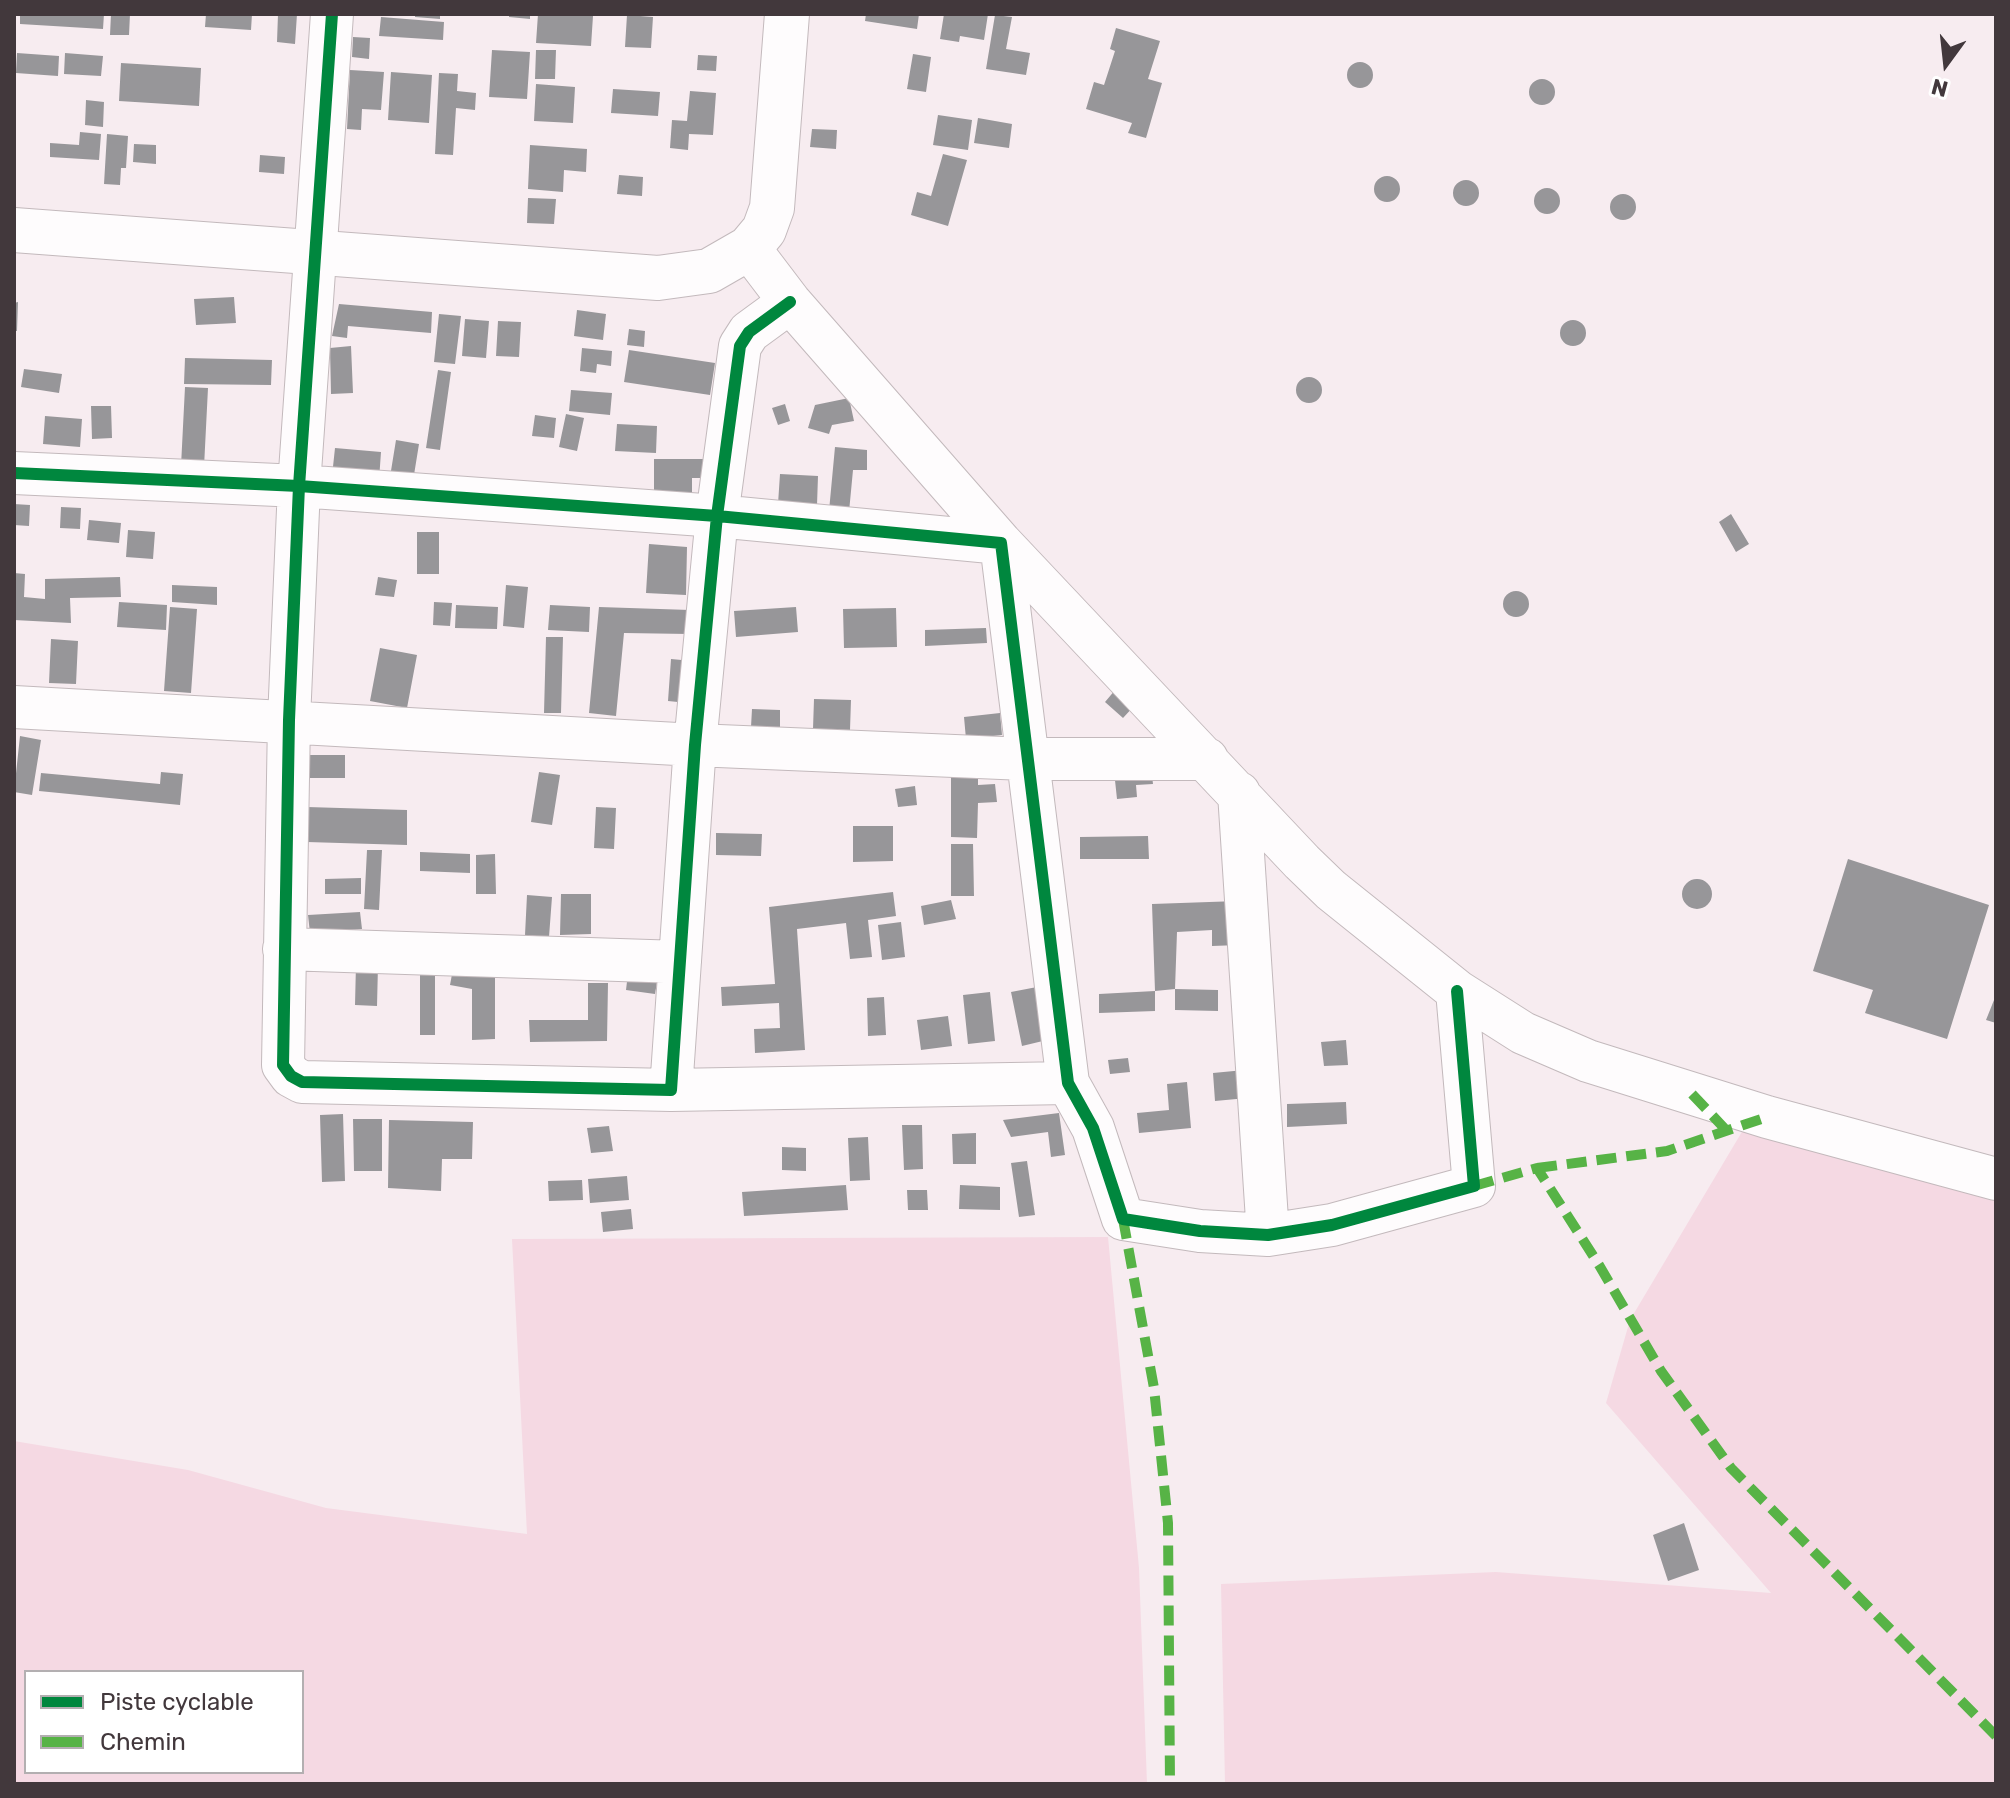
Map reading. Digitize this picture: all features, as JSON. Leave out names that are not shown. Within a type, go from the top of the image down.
[{"type":"street","points":[[332,14],[299,486],[289,720],[283,1065],[302,1082],[671,1090],[1068,1083]]},
{"type":"street","points":[[14,230],[658,278],[709,271],[749,248],[764,230],[772,208],[787,14]]},
{"type":"street","points":[[749,248],[790,302],[1001,543],[1331,890],[1457,991],[1523,1033],[1588,1061],[1767,1117],[1996,1179]]},
{"type":"street","points":[[671,1090],[695,745],[717,516],[743,338],[790,302]]},
{"type":"street","points":[[14,473],[299,486],[717,516],[1001,543]]},
{"type":"street","points":[[1001,543],[1025,759],[1068,1083],[1093,1128],[1123,1219],[1200,1231],[1268,1235],[1332,1225],[1474,1186],[1457,991]]},
{"type":"street","points":[[14,707],[695,745],[1025,759],[1207,759]]},
{"type":"street","points":[[1239,793],[1268,1235]]},
{"type":"street","points":[[284,949],[680,962]]},
{"type":"shaded area","points":[[1746,1125],[1996,1192],[1996,1784],[1225,1784],[1221,1584],[1496,1572],[1771,1593],[1606,1403],[1630,1320]]},
{"type":"shaded area","points":[[1108,1237],[1139,1568],[1147,1784],[14,1784],[14,1441],[188,1470],[326,1508],[527,1534],[512,1239]]},
{"type":"building","points":[[20,14],[104,14],[103,29],[20,24]]},
{"type":"building","points":[[111,14],[130,14],[129,35],[110,35]]},
{"type":"building","points":[[206,14],[252,14],[251,30],[205,27]]},
{"type":"building","points":[[278,14],[297,14],[295,44],[277,42]]},
{"type":"building","points":[[415,14],[440,14],[440,19],[415,17]]},
{"type":"building","points":[[509,14],[530,14],[530,19],[509,17]]},
{"type":"building","points":[[538,14],[593,16],[591,46],[536,43]]},
{"type":"building","points":[[866,14],[919,14],[917,29],[865,21]]},
{"type":"building","points":[[944,14],[988,14],[984,40],[960,36],[959,42],[940,39]]},
{"type":"building","points":[[627,15],[653,17],[651,48],[625,47]]},
{"type":"building","points":[[995,15],[1012,17],[1006,49],[1030,53],[1026,75],[986,69]]},
{"type":"building","points":[[381,17],[444,22],[443,40],[379,36]]},
{"type":"building","points":[[1116,28],[1160,41],[1148,79],[1162,83],[1146,138],[1128,133],[1132,123],[1086,109],[1094,82],[1104,85],[1115,51],[1110,49]]},
{"type":"building","points":[[353,37],[370,38],[369,59],[352,57]]},
{"type":"building","points":[[492,50],[530,52],[527,99],[489,97]]},
{"type":"building","points":[[536,50],[556,50],[555,79],[535,79]]},
{"type":"building","points":[[17,53],[59,56],[58,76],[16,73]]},
{"type":"building","points":[[65,53],[103,56],[101,76],[64,74]]},
{"type":"building","points":[[913,54],[931,57],[926,92],[907,89]]},
{"type":"building","points":[[698,55],[717,56],[716,71],[697,70]]},
{"type":"building","points":[[1360,62],[1369,66],[1373,75],[1369,84],[1360,88],[1351,84],[1347,75],[1351,66]]},
{"type":"building","points":[[121,63],[201,68],[199,106],[119,101]]},
{"type":"building","points":[[350,70],[384,72],[381,110],[362,109],[361,130],[347,129]]},
{"type":"building","points":[[391,72],[432,75],[429,123],[388,120]]},
{"type":"building","points":[[439,73],[458,74],[457,91],[476,93],[475,110],[456,108],[453,155],[435,154]]},
{"type":"building","points":[[1542,79],[1551,83],[1555,92],[1551,101],[1542,105],[1533,101],[1529,92],[1533,83]]},
{"type":"building","points":[[536,84],[575,87],[573,123],[534,121]]},
{"type":"building","points":[[613,89],[660,92],[658,116],[611,113]]},
{"type":"building","points":[[690,91],[716,93],[713,135],[689,134],[688,150],[670,148],[672,120],[687,121]]},
{"type":"building","points":[[86,100],[104,102],[103,127],[85,125]]},
{"type":"building","points":[[938,115],[972,120],[968,150],[933,145]]},
{"type":"building","points":[[978,118],[1012,124],[1009,148],[974,143]]},
{"type":"building","points":[[812,129],[837,130],[836,149],[810,147]]},
{"type":"building","points":[[80,132],[101,134],[99,160],[50,157],[50,143],[79,145]]},
{"type":"building","points":[[107,134],[128,136],[126,168],[121,168],[120,185],[104,184]]},
{"type":"building","points":[[134,144],[156,145],[156,164],[133,162]]},
{"type":"building","points":[[530,145],[587,149],[586,172],[564,170],[563,192],[528,189]]},
{"type":"building","points":[[943,154],[967,160],[948,226],[911,215],[917,192],[931,196]]},
{"type":"building","points":[[260,155],[285,157],[284,174],[259,172]]},
{"type":"building","points":[[619,175],[643,177],[642,196],[617,194]]},
{"type":"building","points":[[1387,176],[1396,180],[1400,189],[1396,198],[1387,202],[1378,198],[1374,189],[1378,180]]},
{"type":"building","points":[[1466,180],[1475,184],[1479,193],[1475,202],[1466,206],[1457,202],[1453,193],[1457,184]]},
{"type":"building","points":[[1547,188],[1556,192],[1560,201],[1556,210],[1547,214],[1538,210],[1534,201],[1538,192]]},
{"type":"building","points":[[1623,194],[1632,198],[1636,207],[1632,216],[1623,220],[1614,216],[1610,207],[1614,198]]},
{"type":"building","points":[[528,198],[556,199],[554,224],[527,223]]},
{"type":"building","points":[[234,297],[236,323],[196,325],[194,299]]},
{"type":"building","points":[[18,302],[17,331],[14,331],[14,303]]},
{"type":"building","points":[[339,304],[432,312],[431,333],[348,326],[347,338],[332,336]]},
{"type":"building","points":[[577,310],[606,314],[603,340],[574,336]]},
{"type":"building","points":[[439,314],[461,316],[455,364],[434,362]]},
{"type":"building","points":[[465,319],[489,321],[486,358],[462,356]]},
{"type":"building","points":[[1573,320],[1582,324],[1586,333],[1582,342],[1573,346],[1564,342],[1560,333],[1564,324]]},
{"type":"building","points":[[498,321],[521,322],[519,357],[496,356]]},
{"type":"building","points":[[629,329],[645,331],[644,347],[627,345]]},
{"type":"building","points":[[351,346],[353,393],[331,394],[330,348]]},
{"type":"building","points":[[582,348],[612,351],[611,366],[597,364],[596,373],[580,371]]},
{"type":"building","points":[[629,350],[715,363],[710,395],[624,382]]},
{"type":"building","points":[[185,358],[272,360],[271,385],[184,384]]},
{"type":"building","points":[[24,369],[62,374],[59,393],[21,387]]},
{"type":"building","points":[[438,370],[451,372],[440,450],[426,448]]},
{"type":"building","points":[[1309,377],[1318,381],[1322,390],[1318,399],[1309,403],[1300,399],[1296,390],[1300,381]]},
{"type":"building","points":[[185,387],[208,388],[204,467],[181,466]]},
{"type":"building","points":[[571,390],[612,393],[610,415],[569,411]]},
{"type":"building","points":[[849,398],[854,421],[832,425],[829,434],[808,428],[815,405]]},
{"type":"building","points":[[785,404],[790,421],[778,425],[772,408]]},
{"type":"building","points":[[91,406],[111,406],[112,438],[92,439]]},
{"type":"building","points":[[566,414],[584,418],[577,451],[559,447]]},
{"type":"building","points":[[535,415],[556,418],[554,438],[532,436]]},
{"type":"building","points":[[45,416],[82,419],[80,447],[43,444]]},
{"type":"building","points":[[617,424],[657,426],[656,453],[615,451]]},
{"type":"building","points":[[396,440],[419,444],[413,481],[390,477]]},
{"type":"building","points":[[835,447],[867,450],[867,470],[853,470],[849,512],[829,511]]},
{"type":"building","points":[[335,448],[381,452],[379,480],[332,476]]},
{"type":"building","points":[[654,459],[712,459],[712,478],[692,478],[692,498],[654,497]]},
{"type":"building","points":[[780,474],[818,476],[817,505],[778,504]]},
{"type":"building","points":[[14,504],[30,505],[29,526],[14,525]]},
{"type":"building","points":[[61,507],[81,508],[80,529],[60,528]]},
{"type":"building","points":[[1731,514],[1749,544],[1736,552],[1719,522]]},
{"type":"building","points":[[89,520],[121,523],[119,543],[87,540]]},
{"type":"building","points":[[128,530],[155,532],[153,559],[126,557]]},
{"type":"building","points":[[417,532],[439,532],[439,574],[417,574]]},
{"type":"building","points":[[649,544],[687,547],[686,595],[646,593]]},
{"type":"building","points":[[14,573],[25,574],[24,597],[45,599],[45,579],[120,577],[121,597],[70,598],[71,623],[14,620]]},
{"type":"building","points":[[378,577],[397,580],[394,597],[375,595]]},
{"type":"building","points":[[172,585],[217,587],[217,605],[172,602]]},
{"type":"building","points":[[506,585],[528,587],[524,628],[503,626]]},
{"type":"building","points":[[1516,591],[1525,595],[1529,604],[1525,613],[1516,617],[1507,613],[1503,604],[1507,595]]},
{"type":"building","points":[[119,602],[167,605],[166,630],[117,627]]},
{"type":"building","points":[[434,602],[452,603],[450,626],[433,625]]},
{"type":"building","points":[[456,605],[498,607],[497,629],[455,628]]},
{"type":"building","points":[[550,605],[590,607],[589,632],[548,630]]},
{"type":"building","points":[[170,607],[197,609],[191,693],[164,691]]},
{"type":"building","points":[[599,607],[690,610],[689,634],[624,633],[616,716],[589,713]]},
{"type":"building","points":[[796,607],[798,632],[736,637],[734,611]]},
{"type":"building","points":[[896,608],[897,647],[844,648],[843,609]]},
{"type":"building","points":[[986,628],[987,643],[925,646],[925,630]]},
{"type":"building","points":[[546,637],[563,637],[561,713],[544,713]]},
{"type":"building","points":[[51,639],[78,641],[76,684],[49,683]]},
{"type":"building","points":[[380,648],[417,655],[407,708],[370,701]]},
{"type":"building","points":[[671,659],[692,661],[688,703],[668,701]]},
{"type":"building","points":[[1116,689],[1135,705],[1123,718],[1105,702]]},
{"type":"building","points":[[814,699],[851,700],[850,730],[813,729]]},
{"type":"building","points":[[752,709],[780,710],[780,728],[751,727]]},
{"type":"building","points":[[1000,713],[1002,735],[966,739],[964,717]]},
{"type":"building","points":[[20,736],[41,740],[32,795],[14,792]]},
{"type":"building","points":[[309,755],[345,755],[345,778],[309,778]]},
{"type":"building","points":[[1151,767],[1153,784],[1136,785],[1137,797],[1117,799],[1114,771]]},
{"type":"building","points":[[161,772],[183,774],[180,805],[39,791],[41,773],[160,784]]},
{"type":"building","points":[[539,772],[560,775],[552,825],[531,822]]},
{"type":"building","points":[[951,775],[978,775],[978,785],[995,784],[997,802],[978,803],[977,838],[951,837]]},
{"type":"building","points":[[915,786],[917,805],[898,807],[895,789]]},
{"type":"building","points":[[307,807],[407,810],[407,845],[307,842]]},
{"type":"building","points":[[596,807],[616,808],[614,849],[594,848]]},
{"type":"building","points":[[853,826],[893,826],[893,861],[853,862]]},
{"type":"building","points":[[716,833],[762,834],[761,856],[716,855]]},
{"type":"building","points":[[1148,836],[1149,859],[1080,859],[1080,837]]},
{"type":"building","points":[[951,844],[973,844],[974,896],[951,896]]},
{"type":"building","points":[[367,850],[382,850],[379,910],[364,909]]},
{"type":"building","points":[[420,852],[470,854],[470,873],[420,871]]},
{"type":"building","points":[[495,854],[496,894],[476,894],[476,855]]},
{"type":"building","points":[[1848,859],[1989,905],[1947,1039],[1865,1013],[1873,990],[1813,971]]},
{"type":"building","points":[[361,878],[361,894],[325,894],[325,879]]},
{"type":"building","points":[[1697,879],[1708,883],[1712,894],[1708,905],[1697,909],[1686,905],[1682,894],[1686,883]]},
{"type":"building","points":[[893,892],[896,916],[868,920],[872,957],[850,959],[846,923],[797,929],[805,1050],[755,1053],[754,1029],[780,1028],[779,1003],[722,1006],[721,987],[775,984],[769,907]]},
{"type":"building","points":[[561,894],[591,894],[591,934],[560,935]]},
{"type":"building","points":[[527,895],[552,897],[549,937],[525,935]]},
{"type":"building","points":[[951,900],[956,919],[924,925],[921,906]]},
{"type":"building","points":[[1238,901],[1239,945],[1212,946],[1212,930],[1177,932],[1175,989],[1155,991],[1152,904]]},
{"type":"building","points":[[360,912],[362,929],[310,933],[308,915]]},
{"type":"building","points":[[901,922],[905,957],[882,960],[878,925]]},
{"type":"building","points":[[356,964],[378,965],[377,1006],[355,1005]]},
{"type":"building","points":[[629,965],[659,970],[655,994],[626,990]]},
{"type":"building","points":[[453,969],[495,977],[495,1039],[472,1040],[472,989],[450,985]]},
{"type":"building","points":[[420,975],[435,975],[435,1035],[420,1035]]},
{"type":"building","points":[[588,983],[608,983],[607,1041],[530,1042],[529,1020],[588,1020]]},
{"type":"building","points":[[1037,987],[1047,1040],[1022,1046],[1011,992]]},
{"type":"building","points":[[1175,989],[1218,990],[1218,1011],[1175,1010]]},
{"type":"building","points":[[1155,991],[1155,1011],[1099,1013],[1099,994]]},
{"type":"building","points":[[990,992],[995,1041],[968,1044],[963,995]]},
{"type":"building","points":[[1996,995],[1996,1023],[1986,1020]]},
{"type":"building","points":[[884,997],[886,1035],[868,1036],[867,998]]},
{"type":"building","points":[[948,1016],[952,1046],[921,1050],[917,1020]]},
{"type":"building","points":[[1346,1040],[1348,1065],[1324,1066],[1321,1042]]},
{"type":"building","points":[[1128,1058],[1130,1072],[1110,1074],[1108,1060]]},
{"type":"building","points":[[1255,1069],[1258,1097],[1215,1101],[1213,1073]]},
{"type":"building","points":[[1187,1082],[1191,1128],[1139,1133],[1137,1113],[1169,1110],[1167,1084]]},
{"type":"building","points":[[1346,1102],[1347,1124],[1287,1127],[1287,1104]]},
{"type":"building","points":[[1059,1113],[1065,1155],[1051,1157],[1048,1132],[1011,1137],[1003,1120]]},
{"type":"building","points":[[343,1114],[345,1181],[322,1182],[320,1115]]},
{"type":"building","points":[[353,1119],[382,1119],[382,1171],[354,1171]]},
{"type":"building","points":[[389,1120],[473,1122],[472,1159],[442,1159],[441,1191],[388,1188]]},
{"type":"building","points":[[902,1125],[922,1125],[923,1169],[904,1170]]},
{"type":"building","points":[[609,1126],[613,1151],[591,1153],[587,1128]]},
{"type":"building","points":[[976,1133],[976,1164],[953,1164],[952,1134]]},
{"type":"building","points":[[868,1137],[870,1180],[850,1181],[848,1138]]},
{"type":"building","points":[[782,1147],[806,1148],[806,1171],[782,1170]]},
{"type":"building","points":[[1027,1161],[1035,1215],[1019,1217],[1011,1163]]},
{"type":"building","points":[[627,1176],[629,1200],[590,1203],[588,1179]]},
{"type":"building","points":[[582,1180],[583,1200],[549,1201],[548,1181]]},
{"type":"building","points":[[846,1185],[848,1210],[744,1216],[742,1192]]},
{"type":"building","points":[[960,1185],[1000,1187],[1000,1210],[959,1209]]},
{"type":"building","points":[[907,1190],[927,1190],[928,1210],[908,1210]]},
{"type":"building","points":[[631,1209],[633,1229],[603,1232],[601,1212]]},
{"type":"building","points":[[1684,1523],[1699,1570],[1668,1581],[1653,1535]]},
{"type":"marked path","points":[[1692,1094],[1727,1131]]},
{"type":"marked path","points":[[1537,1168],[1667,1151],[1767,1117]]},
{"type":"marked path","points":[[1474,1186],[1537,1168],[1661,1371],[1731,1468],[1996,1736]]},
{"type":"marked path","points":[[1123,1219],[1154,1388],[1168,1523],[1170,1784]]},
{"type":"cycle path","points":[[332,14],[299,486],[289,720],[283,1065],[291,1076],[302,1082],[671,1090],[695,745],[717,516],[740,346],[749,332],[790,302]]},
{"type":"cycle path","points":[[14,473],[299,486],[717,516],[1001,543],[1068,1083],[1093,1128],[1123,1219],[1200,1231],[1268,1235],[1332,1225],[1474,1186],[1457,991]]}]
